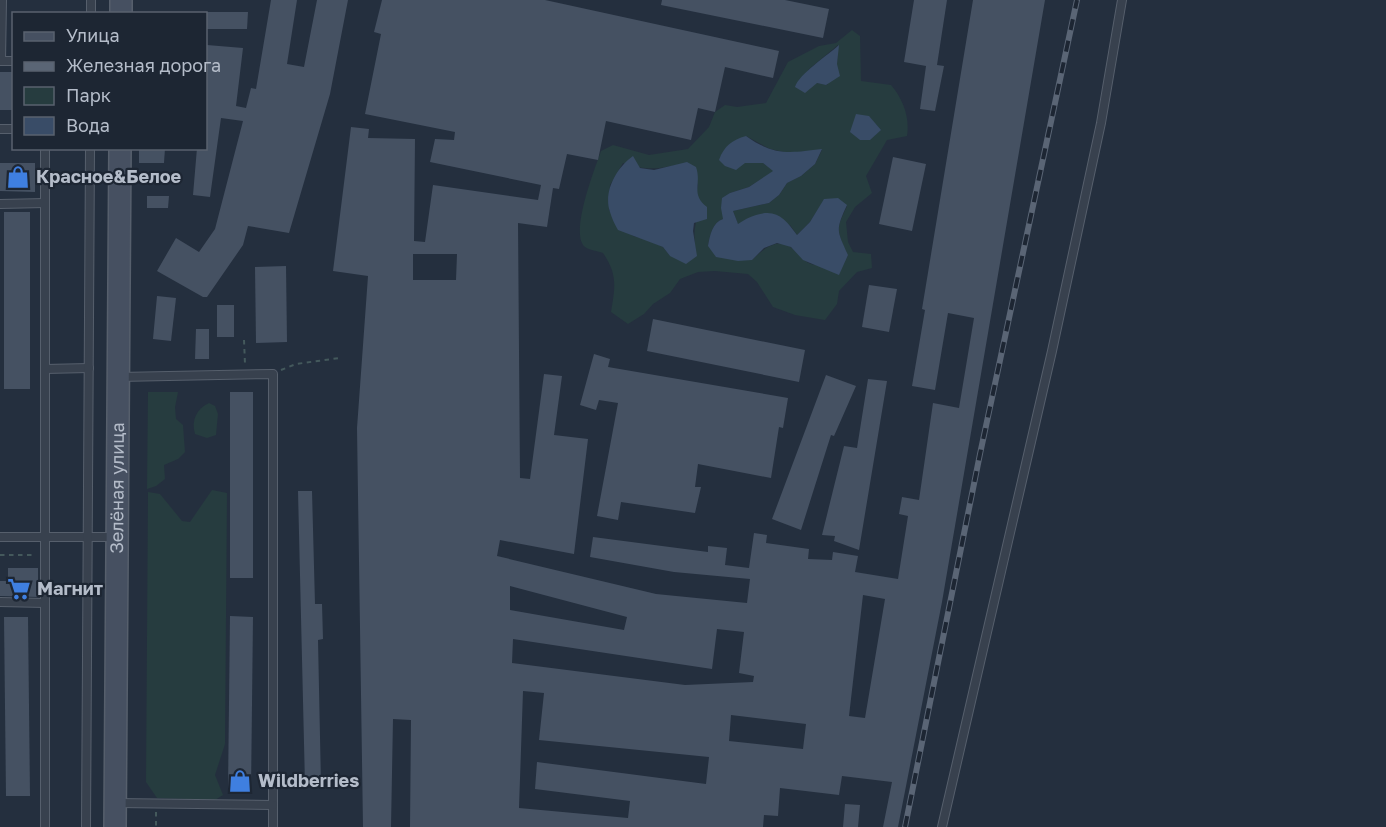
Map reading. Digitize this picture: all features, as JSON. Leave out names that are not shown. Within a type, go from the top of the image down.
[{"type":"main road","name":"Зелёная улица","points":[[116,827],[120,150]]},
{"type":"lane","points":[[2,0],[1,61],[12,61]]},
{"type":"lane","points":[[942,827],[1055,339],[1101,123],[1122,0]]},
{"type":"lane","points":[[45,150],[45,827]]},
{"type":"lane","points":[[86,827],[90,150]]},
{"type":"lane","points":[[0,204],[45,203]]},
{"type":"lane","points":[[45,369],[89,368]]},
{"type":"lane","points":[[119,377],[273,374],[273,827]]},
{"type":"lane","points":[[0,537],[118,537]]},
{"type":"lane","points":[[0,602],[45,603]]},
{"type":"lane","points":[[116,803],[273,805]]},
{"type":"path","points":[[244,340],[246,374]]},
{"type":"path","points":[[273,374],[296,364],[339,358]]},
{"type":"path","points":[[0,555],[45,555]]},
{"type":"path","points":[[156,804],[156,827]]},
{"type":"green space","points":[[852,30],[860,36],[861,81],[891,85],[902,102],[906,115],[907,136],[887,140],[866,176],[872,193],[855,207],[846,222],[848,242],[853,252],[871,254],[872,268],[857,272],[839,291],[837,304],[825,320],[795,315],[773,307],[757,282],[748,274],[715,271],[698,272],[680,279],[670,293],[628,324],[611,312],[614,288],[611,268],[603,253],[585,247],[581,240],[580,229],[581,215],[589,185],[601,151],[613,145],[649,155],[688,149],[709,127],[715,112],[725,105],[737,107],[766,103],[788,62],[819,46],[836,43]],"holes":[[[838,45],[837,64],[827,85],[817,83],[808,70]],[[746,136],[770,149],[788,153],[822,150],[815,164],[801,176],[787,183],[779,195],[769,203],[733,211],[738,225],[790,225],[797,235],[810,222],[824,200],[847,206],[839,231],[848,256],[816,265],[808,263],[788,245],[777,244],[766,248],[752,260],[708,246],[714,226],[723,219],[730,193],[749,187],[774,171],[763,163],[745,163]],[[623,163],[648,168],[687,163],[698,185],[695,242],[670,256],[663,247],[633,236],[609,210],[610,185]]]},
{"type":"green space","points":[[148,392],[178,392],[175,407],[176,419],[183,425],[185,452],[178,459],[164,465],[165,479],[147,489]]},
{"type":"green space","points":[[209,403],[215,406],[218,414],[216,435],[207,438],[195,434],[194,425],[198,412]]},
{"type":"green space","points":[[212,490],[227,493],[225,744],[215,775],[223,795],[215,800],[157,798],[146,782],[148,492],[160,494],[182,521],[190,522]]},
{"type":"water","points":[[839,45],[837,64],[840,76],[826,85],[817,83],[805,93],[795,87],[808,71]]},
{"type":"water","points":[[856,114],[869,116],[881,130],[870,140],[860,140],[850,132]]},
{"type":"water","points":[[746,136],[765,147],[782,152],[822,149],[815,164],[801,176],[787,183],[779,195],[769,203],[733,211],[738,224],[763,213],[775,214],[785,220],[797,235],[810,222],[824,199],[838,198],[847,205],[839,230],[848,255],[839,275],[803,260],[791,247],[777,243],[764,248],[752,260],[738,261],[716,257],[708,246],[714,226],[723,219],[722,198],[749,187],[773,171],[763,163],[745,163],[736,170],[725,166],[719,160],[729,144]]},
{"type":"water","points":[[633,156],[640,168],[654,170],[687,162],[696,167],[699,198],[707,207],[707,219],[694,223],[697,256],[686,264],[670,256],[663,247],[618,230],[615,224],[608,204],[608,196],[616,174]]},
{"type":"building","points":[[271,0],[297,0],[287,64],[304,67],[317,0],[348,0],[330,94],[289,233],[248,226],[243,245],[207,297],[203,297],[157,271],[176,238],[199,252],[215,229],[243,121],[221,118],[210,197],[193,195],[197,150],[207,150],[207,45],[243,48],[236,106],[246,108],[251,88],[256,89]]},
{"type":"building","points":[[382,0],[545,0],[779,51],[773,78],[725,67],[715,112],[698,108],[691,140],[606,121],[598,160],[567,154],[559,189],[553,188],[547,227],[518,223],[520,478],[530,479],[544,374],[562,376],[554,435],[588,439],[574,554],[500,540],[497,556],[656,594],[747,603],[750,579],[674,572],[590,557],[593,537],[708,552],[708,546],[727,548],[725,565],[749,568],[754,533],[767,535],[766,543],[809,549],[808,559],[832,560],[833,552],[858,556],[855,572],[898,579],[908,516],[899,514],[902,497],[919,500],[933,403],[959,408],[974,318],[948,313],[935,390],[912,386],[925,310],[922,309],[973,0],[1045,0],[942,602],[898,827],[883,827],[892,782],[842,776],[839,795],[780,788],[778,816],[764,815],[763,827],[410,827],[411,720],[393,719],[391,827],[363,827],[357,428],[368,276],[333,271],[351,127],[369,129],[368,138],[415,139],[414,241],[425,242],[433,185],[538,200],[541,185],[430,162],[435,139],[454,140],[455,132],[365,114],[381,34],[374,32]],"holes":[[[413,254],[457,254],[456,280],[413,280]],[[510,586],[627,617],[624,630],[510,610]],[[863,595],[885,599],[865,718],[849,716]],[[717,629],[744,632],[739,673],[754,676],[753,682],[685,685],[512,663],[513,639],[712,669]],[[523,691],[544,693],[539,740],[709,757],[706,784],[537,762],[535,789],[630,801],[628,818],[519,808]],[[731,715],[806,724],[803,749],[729,741]]]},
{"type":"building","points":[[662,0],[785,0],[829,9],[823,38],[661,5]]},
{"type":"building","points":[[914,0],[947,0],[937,65],[944,66],[935,111],[920,109],[926,66],[904,62]]},
{"type":"building","points":[[207,12],[248,12],[247,29],[207,29]]},
{"type":"building","points":[[0,72],[12,72],[12,110],[0,110]]},
{"type":"building","points":[[139,150],[165,150],[164,163],[139,163]]},
{"type":"building","points":[[893,157],[926,164],[912,231],[879,224]]},
{"type":"building","name":"Красное&Белое","points":[[0,163],[35,163],[35,192],[0,191]]},
{"type":"building","points":[[147,196],[169,196],[168,208],[147,208]]},
{"type":"building","points":[[4,212],[30,212],[30,389],[4,389]]},
{"type":"building","points":[[286,266],[287,342],[256,343],[255,267]]},
{"type":"building","points":[[869,285],[897,289],[889,332],[862,327]]},
{"type":"building","points":[[157,296],[176,298],[171,341],[153,339]]},
{"type":"building","points":[[217,305],[234,305],[234,337],[217,337]]},
{"type":"building","points":[[653,319],[805,350],[799,382],[647,351]]},
{"type":"building","points":[[196,329],[209,329],[209,359],[195,359]]},
{"type":"building","points":[[594,354],[610,359],[608,367],[788,398],[783,428],[779,427],[771,478],[698,464],[695,487],[701,487],[695,513],[621,502],[618,520],[597,516],[618,403],[599,400],[596,410],[580,405]]},
{"type":"building","points":[[826,375],[856,386],[834,436],[831,435],[801,530],[772,519]]},
{"type":"building","points":[[868,379],[887,381],[859,550],[834,541],[835,536],[822,535],[844,446],[857,448]]},
{"type":"building","points":[[230,392],[253,392],[253,578],[230,578]]},
{"type":"building","points":[[298,491],[312,491],[315,604],[322,604],[323,639],[318,640],[321,785],[305,785]]},
{"type":"building","name":"Магнит","points":[[8,568],[38,568],[38,597],[0,596],[0,581],[8,581]]},
{"type":"building","points":[[230,616],[253,617],[251,791],[228,791]]},
{"type":"building","points":[[4,617],[28,617],[30,796],[6,796]]},
{"type":"building","points":[[845,804],[860,805],[858,827],[843,827]]},
{"type":"railway","points":[[905,827],[980,454],[1077,0]]},
{"type":"place","name":"Красное&Белое","points":[[18,177]]},
{"type":"place","name":"Магнит","points":[[19,589]]},
{"type":"place","name":"Wildberries","points":[[240,781]]}]
